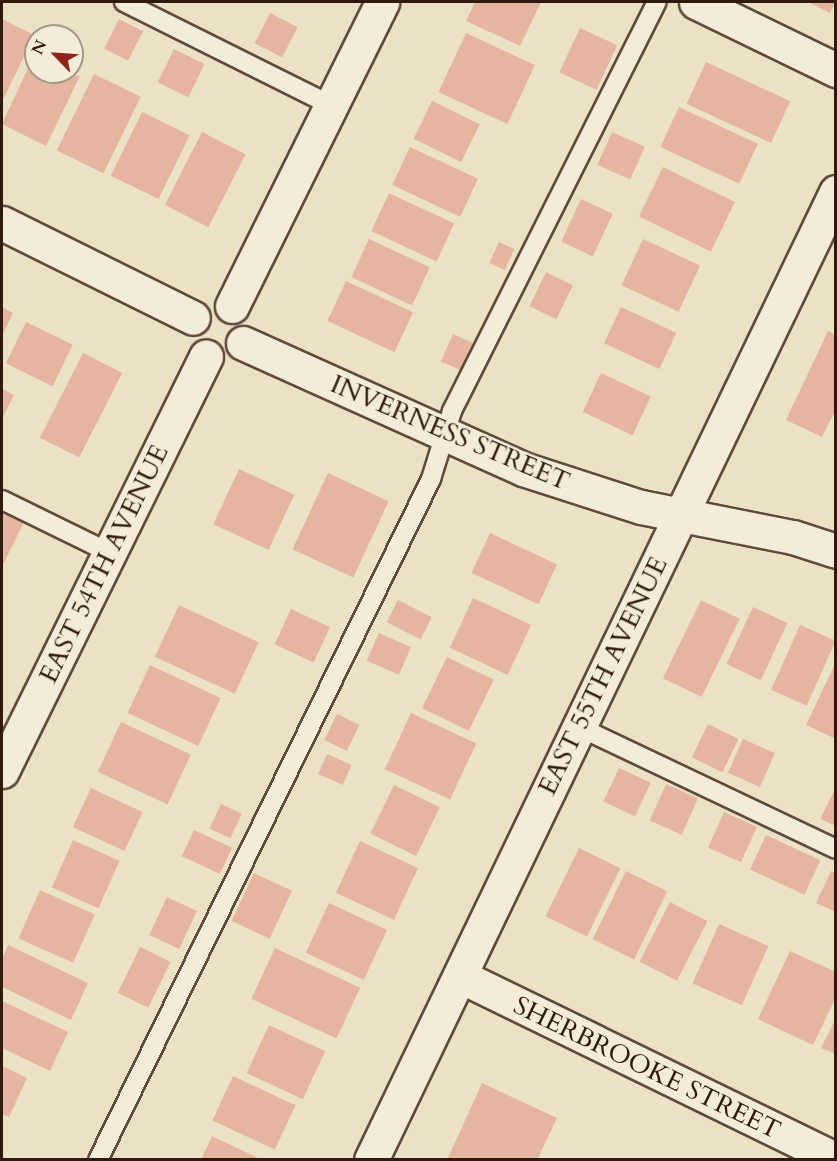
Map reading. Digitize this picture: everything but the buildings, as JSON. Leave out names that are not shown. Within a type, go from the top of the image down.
[{"type":"street","points":[[232,306],[382,2]]},
{"type":"street","points":[[696,2],[836,70]]},
{"type":"street","name":"EAST 55TH AVENUE","points":[[371,1160],[681,514],[827,230],[836,192]]},
{"type":"street","points":[[2,224],[193,318]]},
{"type":"street","points":[[214,303],[232,306],[246,326],[243,343],[232,356],[206,357],[193,345],[193,318],[214,303]]},
{"type":"street","name":"INVERNESS STREET","points":[[243,343],[523,469],[681,514],[793,537],[836,551]]},
{"type":"street","name":"EAST 54TH AVENUE","points":[[2,771],[206,357]]},
{"type":"street","name":"SHERBROOKE STREET","points":[[460,976],[836,1159]]},
{"type":"lane","points":[[124,2],[330,105]]},
{"type":"lane","points":[[98,1160],[426,489],[446,436],[452,411],[657,2]]},
{"type":"lane","points":[[2,500],[110,553]]},
{"type":"lane","points":[[579,727],[836,849]]}]
